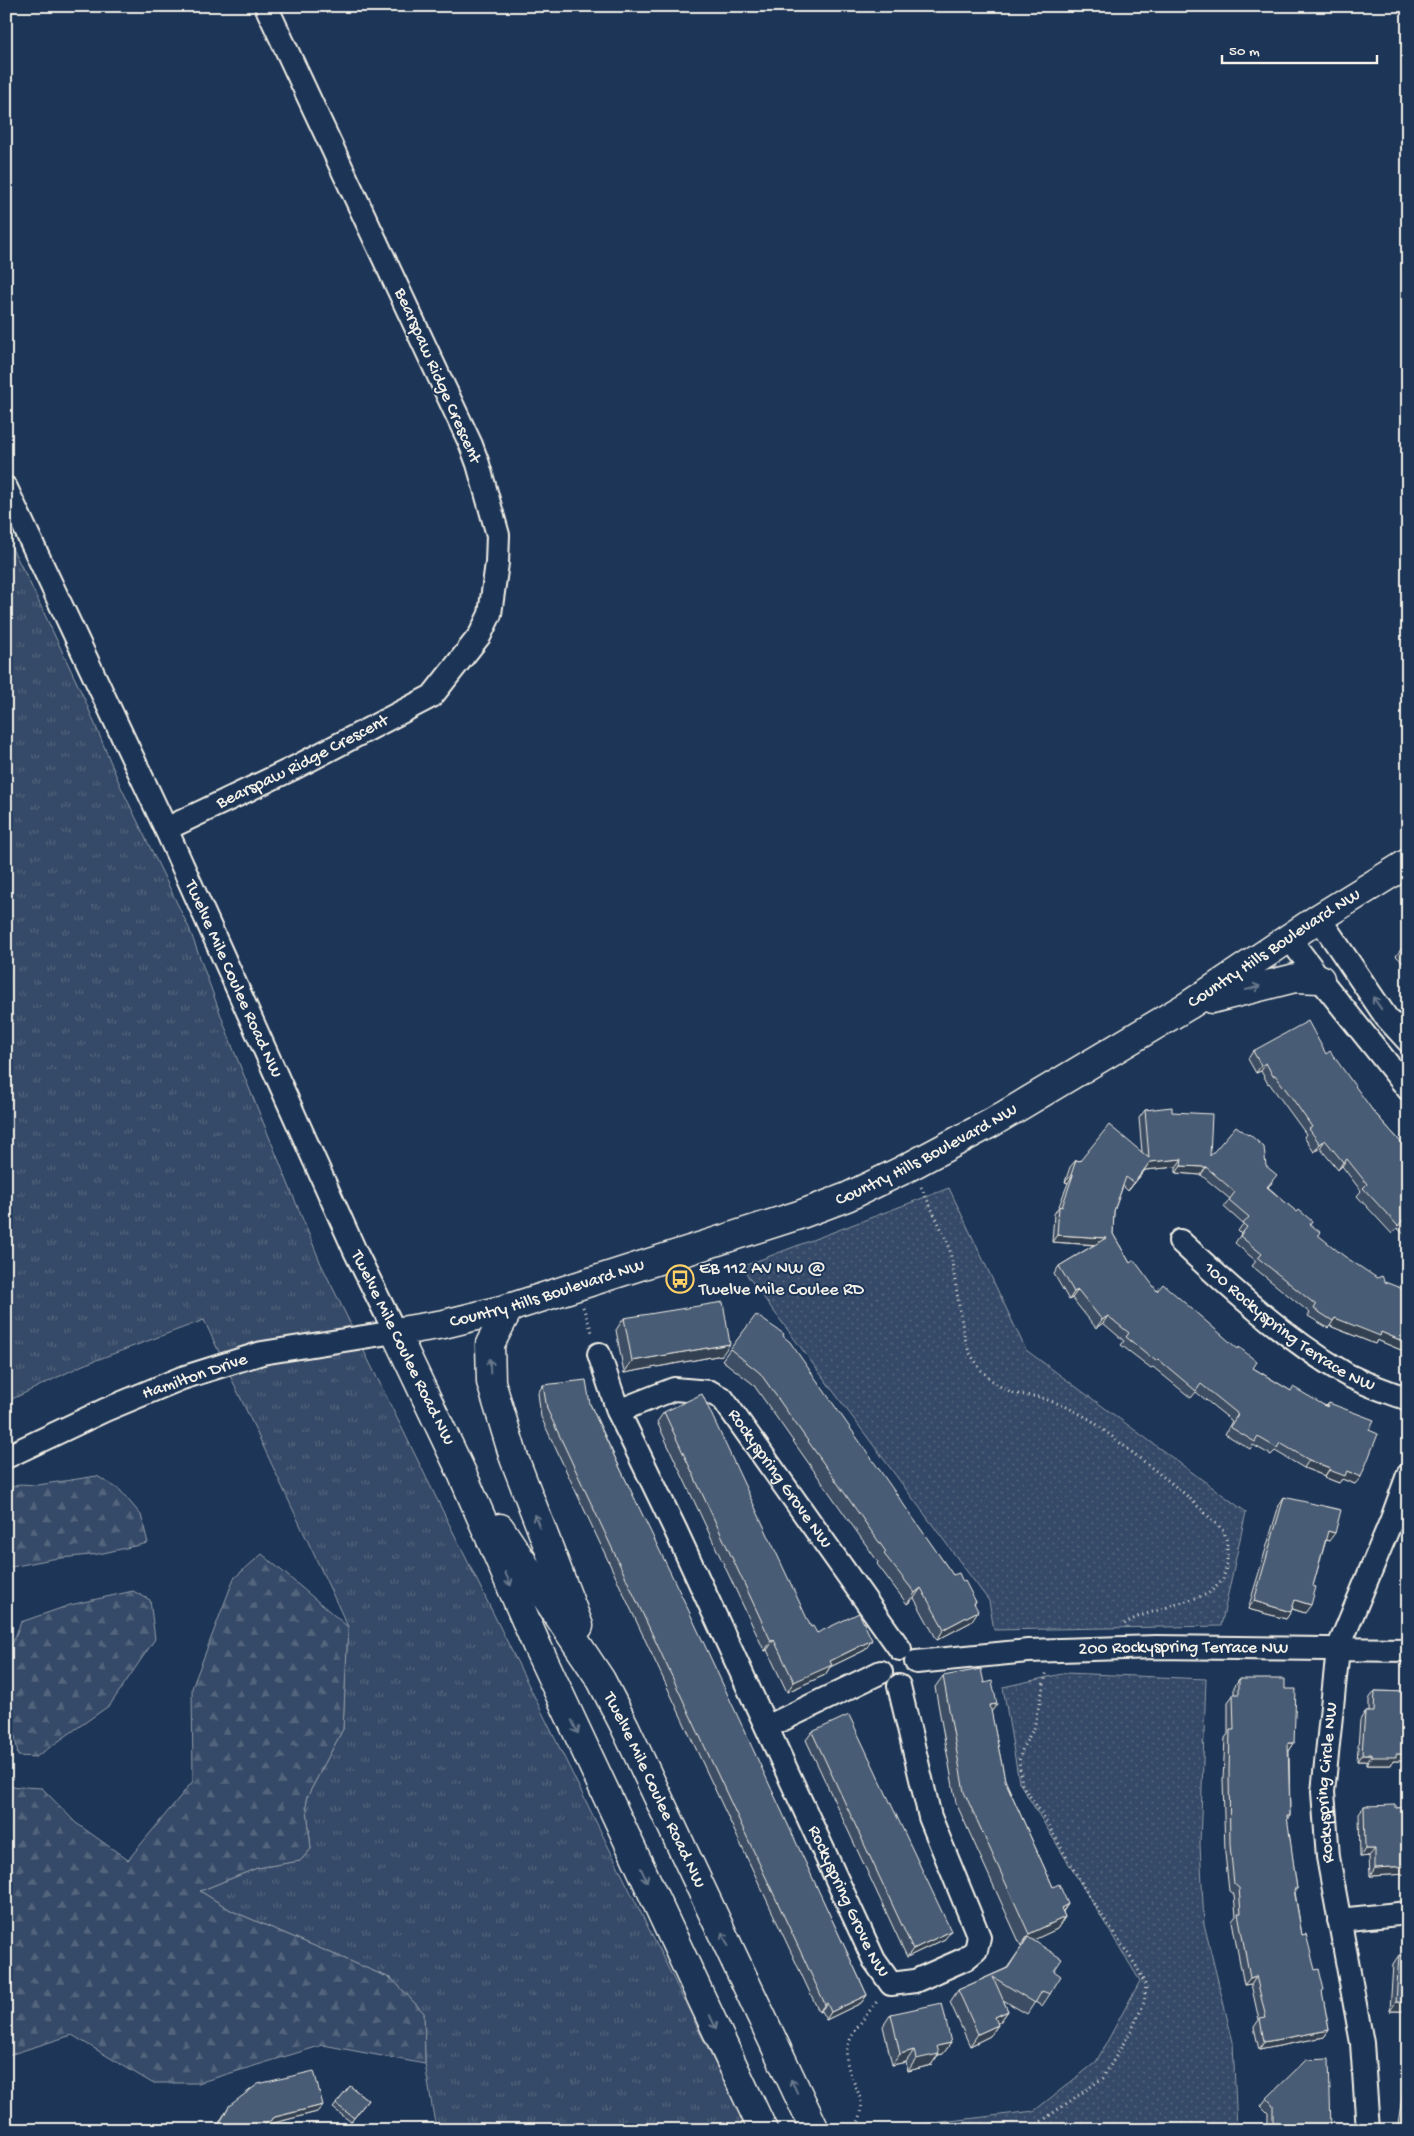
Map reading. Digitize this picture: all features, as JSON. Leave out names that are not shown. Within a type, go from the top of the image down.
[{"type":"main road","name":"Country Hills Boulevard NW","points":[[395,1332],[444,1324],[510,1308],[807,1212],[847,1197],[911,1166],[993,1122],[1189,1005],[1319,918],[1408,863]]},
{"type":"main road","points":[[1189,1005],[1261,985],[1295,978],[1320,979]]},
{"type":"main road","points":[[510,1308],[490,1344],[491,1382],[514,1458],[601,1680]]},
{"type":"main road","name":"Twelve Mile Coulee Road NW","points":[[395,1332],[461,1470],[537,1646],[763,2130]]},
{"type":"main road","name":"Twelve Mile Coulee Road NW","points":[[461,1470],[601,1680],[625,1727],[814,2130]]},
{"type":"street","name":"Bearspaw Ridge Crescent","points":[[166,829],[294,768],[432,696],[480,635],[490,614],[497,563],[498,535],[471,446],[266,6]]},
{"type":"street","name":"Twelve Mile Coulee Road NW","points":[[6,488],[166,829],[351,1242],[395,1332]]},
{"type":"street","points":[[1319,918],[1386,1016],[1408,1041]]},
{"type":"street","points":[[1289,938],[1408,1090]]},
{"type":"street","name":"100 Rockyspring Terrace NW","points":[[1180,1241],[1225,1283],[1292,1338],[1345,1374],[1408,1399]]},
{"type":"street","name":"Hamilton Drive","points":[[6,1456],[105,1410],[182,1378],[262,1354],[395,1332]]},
{"type":"street","name":"Rockyspring Grove NW","points":[[599,1354],[618,1411],[676,1531],[874,1960],[891,1984],[916,1981],[965,1958],[976,1950],[979,1936],[930,1817],[890,1679]]},
{"type":"street","name":"Rockyspring Grove NW","points":[[618,1411],[674,1389],[710,1392],[723,1399],[908,1656]]},
{"type":"street","name":"Rockyspring Circle NW","points":[[1368,2130],[1362,2043],[1328,1857],[1323,1792],[1338,1650],[1408,1475]]},
{"type":"street","name":"200 Rockyspring Terrace NW","points":[[908,1656],[1101,1648],[1273,1647],[1338,1650],[1408,1650]]},
{"type":"street","points":[[766,1727],[890,1679],[907,1684],[914,1678],[917,1670],[908,1656],[892,1651],[885,1656],[881,1664],[890,1679]]},
{"type":"street","points":[[1339,1920],[1408,1912]]},
{"type":"path","points":[[911,1166],[949,1245],[964,1335],[969,1352],[981,1370],[996,1384],[1011,1393],[1039,1396],[1065,1406],[1091,1420],[1186,1494],[1224,1531],[1227,1543],[1227,1563],[1224,1580],[1208,1594],[1137,1617],[1104,1636],[1101,1648]]},
{"type":"path","points":[[576,1287],[599,1354]]},
{"type":"path","points":[[1029,2130],[1103,2078],[1132,2029],[1144,2003],[1146,1986],[1137,1967],[1090,1898],[1044,1818],[1022,1785],[1019,1761],[1023,1747],[1034,1728],[1051,1650]]},
{"type":"path","points":[[853,2130],[860,2120],[862,2108],[847,2060],[847,2047],[891,1984]]},
{"type":"green space","points":[[6,537],[85,700],[120,785],[189,928],[234,1051],[321,1264],[748,2130],[436,2130],[425,2064],[424,2013],[392,1979],[232,1911],[200,1891],[257,1868],[300,1861],[311,1849],[306,1799],[343,1729],[348,1627],[204,1320],[83,1365],[6,1402]]},
{"type":"green space","points":[[949,1188],[1026,1350],[1246,1512],[1221,1626],[994,1630],[989,1601],[741,1267]]},
{"type":"green space","points":[[97,1476],[120,1490],[141,1515],[148,1543],[99,1554],[52,1559],[6,1568],[6,1490],[20,1484],[38,1485]]},
{"type":"green space","points":[[262,1554],[348,1627],[343,1729],[306,1799],[311,1849],[300,1861],[257,1868],[200,1891],[232,1911],[392,1979],[424,2013],[425,2064],[323,2045],[198,2083],[152,2083],[72,2035],[6,2056],[6,1786],[42,1788],[76,1823],[128,1860],[193,1781],[192,1688],[234,1578]]},
{"type":"green space","points":[[133,1591],[150,1600],[155,1639],[110,1705],[36,1757],[18,1756],[6,1673],[6,1660],[21,1622],[70,1605]]},
{"type":"green space","points":[[1066,1673],[1206,1679],[1200,1844],[1204,1924],[1233,2042],[1237,2130],[875,2130],[1034,2111],[1096,2062],[1140,1981],[1019,1782],[1003,1687]]},
{"type":"building","points":[[1408,943],[1408,954],[1402,948]]},
{"type":"building","points":[[1308,1021],[1326,1054],[1330,1051],[1373,1111],[1408,1150],[1408,1225],[1403,1220],[1398,1226],[1363,1188],[1367,1184],[1347,1159],[1343,1162],[1325,1140],[1320,1144],[1309,1129],[1312,1127],[1292,1098],[1275,1075],[1273,1076],[1266,1063],[1261,1066],[1253,1051]]},
{"type":"building","points":[[1172,1107],[1172,1112],[1212,1114],[1210,1156],[1236,1126],[1249,1134],[1264,1147],[1266,1166],[1277,1175],[1267,1187],[1297,1212],[1299,1210],[1312,1221],[1310,1224],[1320,1232],[1318,1235],[1344,1256],[1377,1278],[1382,1276],[1385,1282],[1408,1291],[1407,1343],[1381,1332],[1380,1336],[1335,1318],[1333,1321],[1314,1309],[1316,1305],[1258,1258],[1262,1254],[1240,1236],[1247,1227],[1243,1224],[1249,1217],[1229,1200],[1235,1192],[1206,1167],[1181,1166],[1182,1159],[1150,1162],[1134,1183],[1126,1177],[1114,1211],[1113,1234],[1130,1263],[1134,1260],[1157,1291],[1163,1284],[1238,1349],[1239,1347],[1257,1362],[1253,1368],[1291,1391],[1293,1387],[1327,1407],[1329,1403],[1374,1420],[1369,1430],[1378,1434],[1361,1477],[1347,1471],[1345,1476],[1329,1470],[1330,1468],[1309,1460],[1280,1443],[1277,1448],[1258,1437],[1255,1442],[1230,1427],[1238,1414],[1201,1384],[1196,1391],[1158,1359],[1156,1361],[1126,1337],[1129,1333],[1108,1316],[1102,1320],[1078,1290],[1074,1292],[1059,1266],[1106,1238],[1057,1235],[1059,1206],[1062,1207],[1076,1160],[1080,1161],[1109,1125],[1149,1158],[1145,1110]]},
{"type":"building","points":[[723,1302],[730,1344],[632,1361],[624,1318]]},
{"type":"building","points":[[756,1315],[784,1334],[783,1336],[790,1342],[953,1575],[959,1573],[963,1582],[965,1581],[976,1602],[974,1603],[978,1611],[944,1629],[921,1588],[915,1593],[884,1554],[886,1552],[760,1373],[730,1349]]},
{"type":"building","points":[[586,1380],[590,1404],[687,1607],[867,1995],[831,2012],[827,2003],[825,2004],[547,1409],[543,1385]]},
{"type":"building","points":[[702,1394],[811,1627],[813,1626],[817,1633],[859,1613],[872,1640],[830,1661],[832,1665],[794,1682],[774,1640],[771,1641],[770,1639],[664,1412]]},
{"type":"building","points":[[1284,1497],[1341,1510],[1335,1533],[1328,1531],[1313,1586],[1316,1587],[1311,1605],[1295,1600],[1291,1612],[1254,1601]]},
{"type":"building","points":[[981,1669],[984,1683],[992,1681],[997,1704],[990,1705],[1005,1780],[1053,1887],[1059,1884],[1068,1904],[1061,1908],[1065,1917],[1029,1934],[964,1792],[943,1676]]},
{"type":"building","points":[[1239,1679],[1285,1679],[1285,1689],[1296,1689],[1294,1743],[1288,1743],[1290,1816],[1287,1816],[1297,1889],[1294,1889],[1302,1935],[1306,1934],[1315,1970],[1319,1969],[1324,1990],[1322,1991],[1329,2030],[1264,2042],[1260,2019],[1266,2018],[1256,1976],[1250,1978],[1238,1913],[1241,1913],[1239,1888],[1234,1884],[1230,1845],[1230,1730],[1234,1730],[1233,1694],[1239,1694]]},
{"type":"building","points":[[1375,1691],[1408,1692],[1408,1754],[1396,1754],[1396,1757],[1371,1757],[1371,1754],[1362,1754],[1365,1712],[1374,1712]]},
{"type":"building","points":[[849,1715],[951,1931],[913,1949],[812,1732]]},
{"type":"building","points":[[1396,1805],[1396,1808],[1408,1807],[1408,1866],[1375,1868],[1375,1849],[1365,1849],[1364,1806]]},
{"type":"building","points":[[1028,1937],[1062,1959],[1054,1971],[1061,1976],[1050,1994],[1042,1991],[1035,2003],[993,1977],[1008,2011],[995,2017],[998,2025],[978,2034],[958,1990],[1008,1968]]},
{"type":"building","points":[[1399,1955],[1408,1956],[1408,2003],[1396,2002]]},
{"type":"building","points":[[942,2003],[951,2043],[937,2046],[939,2054],[916,2059],[914,2050],[900,2054],[891,2014]]},
{"type":"building","points":[[1329,2059],[1331,2130],[1273,2130],[1273,2105],[1267,2098],[1306,2060]]},
{"type":"building","points":[[314,2071],[323,2105],[275,2117],[258,2130],[216,2130],[229,2106],[258,2084]]},
{"type":"building","points":[[350,2086],[368,2100],[354,2118],[336,2104]]},
{"type":"building","points":[[1408,2086],[1408,2130],[1406,2130],[1407,2123],[1402,2122]]},
{"type":"place","name":"EB 112 AV NW @ Twelve Mile Coulee RD","points":[[680,1279]]}]
